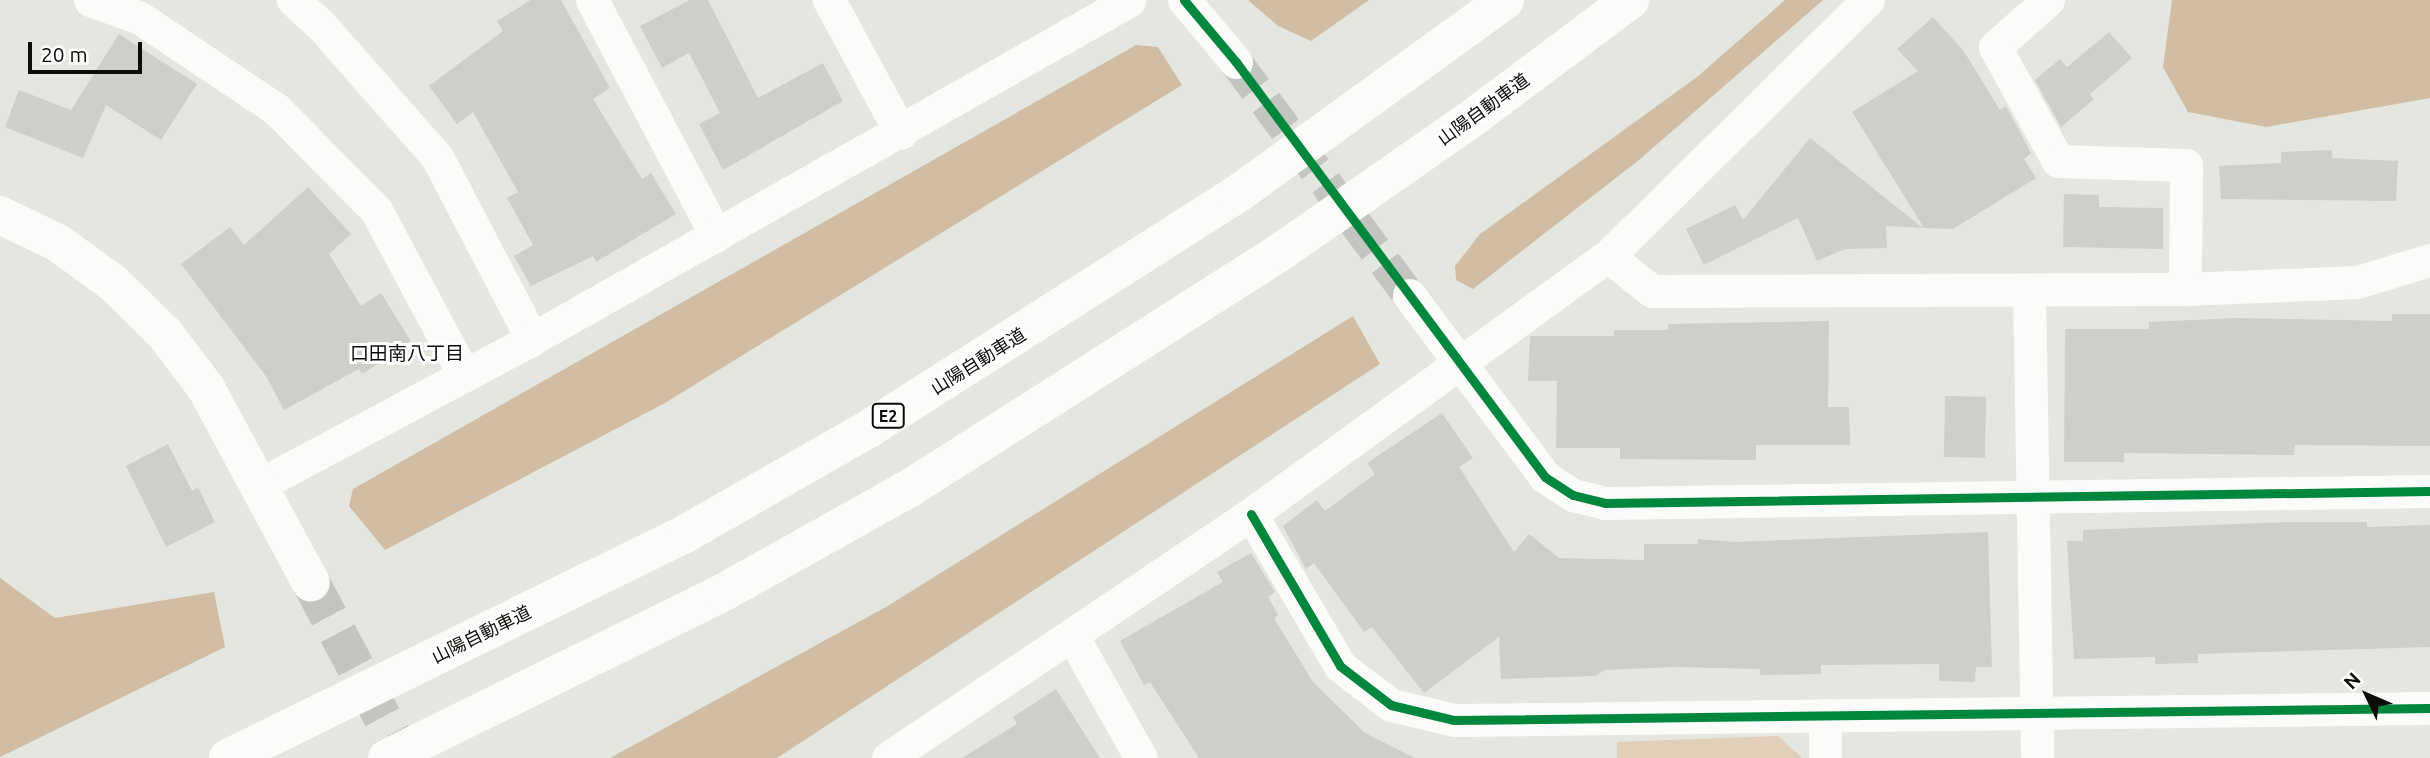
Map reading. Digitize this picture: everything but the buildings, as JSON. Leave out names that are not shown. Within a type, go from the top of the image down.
[{"type":"main road","name":"山陽自動車道","points":[[228,758],[685,534],[870,428],[1237,195],[1505,0]]},
{"type":"main road","name":"山陽自動車道","points":[[387,758],[722,593],[910,488],[1279,253],[1467,122],[1630,0]]},
{"type":"main road","points":[[0,215],[58,243],[113,283],[165,334],[206,388],[261,484],[311,583]]},
{"type":"street","points":[[90,0],[140,18],[276,109],[376,210],[464,375]]},
{"type":"street","points":[[293,0],[320,24],[437,157],[533,340]]},
{"type":"street","points":[[592,0],[716,235]]},
{"type":"street","points":[[829,0],[901,133]]},
{"type":"street","points":[[261,484],[533,340],[901,133],[1130,0]]},
{"type":"street","points":[[1184,0],[1236,62]]},
{"type":"street","points":[[899,755],[1251,514],[1608,256],[1868,0]]},
{"type":"street","points":[[2048,0],[1995,47],[2058,161],[2186,165],[2185,289]]},
{"type":"street","points":[[1608,256],[1652,291],[2185,289],[2357,282],[2430,260]]},
{"type":"street","points":[[2029,290],[2037,758]]},
{"type":"street","points":[[1409,295],[1545,477],[1573,495],[1605,503],[2430,491]]},
{"type":"street","points":[[1251,514],[1340,666],[1391,705],[1454,720],[2430,708]]},
{"type":"street","points":[[1073,637],[1141,758]]},
{"type":"street","points":[[1825,715],[1825,758]]},
{"type":"shaded area","points":[[1248,0],[1369,0],[1311,41],[1278,26]]},
{"type":"shaded area","points":[[1785,0],[1823,0],[1639,160],[1473,289],[1456,280],[1455,266],[1480,234],[1697,77]]},
{"type":"shaded area","points":[[2172,0],[2430,0],[2430,98],[2266,127],[2188,112],[2163,67]]},
{"type":"shaded area","points":[[1136,45],[1158,47],[1182,85],[665,403],[385,550],[349,506],[353,489]]},
{"type":"shaded area","points":[[1353,316],[1380,364],[777,758],[610,758],[886,607]]},
{"type":"shaded area","points":[[0,578],[55,618],[214,592],[225,647],[0,757]]},
{"type":"shaded area","points":[[1778,736],[1802,758],[1617,758],[1617,742]]},
{"type":"tunnel","points":[[1236,62],[1409,295]]},
{"type":"tunnel","points":[[311,583],[404,758]]},
{"type":"cycle path","points":[[1184,0],[1236,62],[1545,477],[1573,495],[1605,503],[2430,491]]},
{"type":"cycle path","points":[[1251,514],[1340,666],[1391,705],[1454,720],[2430,708]]},
{"type":"district","name":"口田南八丁目","points":[[407,354]]}]
